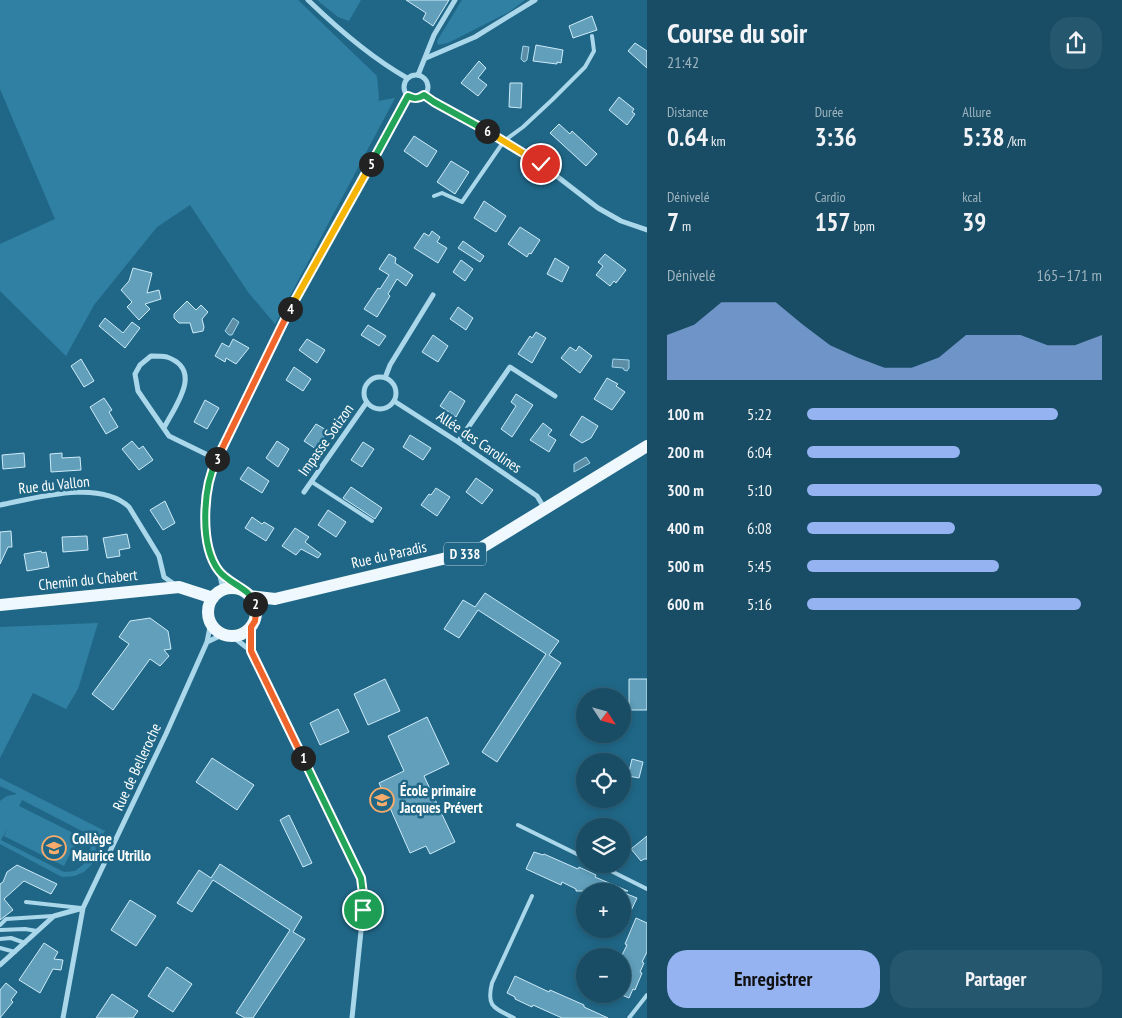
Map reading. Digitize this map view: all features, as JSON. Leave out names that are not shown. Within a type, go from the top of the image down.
[{"type":"main road","name":"Rue du Paradis","points":[[256,613],[275,599],[476,551],[647,446]]},
{"type":"main road","name":"Rue du Paradis","points":[[633,456],[647,454]]},
{"type":"main road","name":"Chemin du Chabert","points":[[0,605],[179,587],[213,598]]},
{"type":"main road","points":[[179,587],[210,616],[219,631],[228,635],[245,632],[251,627],[255,621],[256,613],[254,601],[246,592],[235,588],[223,589],[213,598],[210,616]]},
{"type":"main road","name":"Rue du Paradis","points":[[246,592],[275,599]]},
{"type":"street","points":[[308,0],[336,28],[407,78]]},
{"type":"street","points":[[418,75],[434,35],[456,0]]},
{"type":"street","points":[[426,58],[475,37],[536,0]]},
{"type":"street","points":[[412,75],[418,75],[426,81],[428,86],[424,95],[413,99],[408,96],[403,87],[407,78],[412,75]]},
{"type":"street","points":[[424,95],[541,164],[598,208],[621,221],[647,230]]},
{"type":"street","points":[[223,589],[219,572],[210,555],[205,522],[207,495],[213,466],[285,317],[408,96]]},
{"type":"street","points":[[385,378],[390,365],[433,295]]},
{"type":"street","points":[[164,428],[185,386],[186,377],[182,367],[167,357],[151,356],[140,365],[135,374],[138,391],[169,436],[216,459]]},
{"type":"street","points":[[458,442],[510,368],[555,396]]},
{"type":"street","points":[[375,378],[385,378],[393,383],[396,397],[394,402],[390,406],[381,409],[367,402],[364,393],[367,384],[375,378]]},
{"type":"street","name":"Impasse Sotizon","points":[[304,492],[367,402]]},
{"type":"street","name":"Allée des Carolines","points":[[394,402],[458,442],[537,496],[545,510]]},
{"type":"street","name":"Rue du Vallon","points":[[0,505],[76,493],[101,493],[112,496],[129,507],[159,556],[164,578],[179,587]]},
{"type":"street","points":[[219,572],[246,592]]},
{"type":"street","name":"Rue de Belleroche","points":[[63,1018],[83,908],[145,780],[207,642],[210,616]]},
{"type":"street","points":[[251,627],[251,651],[361,878],[364,902],[352,1018]]},
{"type":"street","points":[[207,642],[228,635],[251,651]]},
{"type":"street","points":[[0,965],[54,916],[83,908]]},
{"type":"lane","points":[[434,196],[442,193],[462,202],[504,141],[552,100],[585,67],[594,51],[592,36]]},
{"type":"lane","points":[[312,482],[372,521]]},
{"type":"lane","points":[[518,825],[576,854]]},
{"type":"lane","points":[[616,873],[647,889]]},
{"type":"lane","points":[[514,1018],[499,1011],[492,1005],[489,996],[492,983],[532,896]]},
{"type":"lane","points":[[26,902],[83,908]]},
{"type":"lane","points":[[0,925],[6,919],[54,916]]},
{"type":"lane","points":[[0,930],[25,928],[37,931]]},
{"type":"lane","points":[[0,939],[11,938],[25,943]]},
{"type":"lane","points":[[0,948],[14,952]]},
{"type":"lane","points":[[629,1018],[647,995]]},
{"type":"shaded area","points":[[0,0],[298,0],[377,76],[378,101],[395,98],[275,324],[248,292],[190,205],[157,227],[94,305],[66,356],[0,291],[0,244],[55,219],[0,89]]},
{"type":"shaded area","points":[[317,0],[361,0],[349,21],[338,17]]},
{"type":"shaded area","points":[[462,0],[525,0],[509,12],[448,43],[438,45],[437,41]]},
{"type":"shaded area","points":[[523,46],[529,47],[527,60],[524,62],[521,59]]},
{"type":"shaded area","points":[[233,318],[239,322],[232,335],[229,335],[225,331]]},
{"type":"shaded area","points":[[613,359],[629,360],[627,371],[623,368],[612,367]]},
{"type":"shaded area","points":[[586,457],[590,463],[574,472],[574,464]]},
{"type":"shaded area","points":[[98,623],[78,689],[66,709],[33,693],[0,758],[0,627]]},
{"type":"shaded area","points":[[0,778],[105,831],[102,837],[90,831],[95,839],[96,852],[92,864],[84,872],[74,876],[62,877],[0,844],[0,801],[7,796],[17,794],[0,786]],"holes":[[[22,800],[84,832],[91,844],[90,854],[84,864],[75,871],[64,872],[1,840],[8,827],[4,836],[64,866],[79,836],[19,806]]]},
{"type":"building","points":[[406,0],[449,0],[433,26],[423,19],[426,13]]},
{"type":"building","points":[[592,16],[597,30],[573,38],[569,26]]},
{"type":"building","points":[[635,43],[647,51],[647,68],[628,51]]},
{"type":"building","points":[[536,45],[563,50],[561,63],[533,61]]},
{"type":"building","points":[[479,61],[486,68],[478,78],[487,85],[478,96],[461,83]]},
{"type":"building","points":[[510,83],[522,83],[521,108],[509,107]]},
{"type":"building","points":[[619,97],[634,109],[632,112],[635,114],[627,125],[609,110]]},
{"type":"building","points":[[559,124],[570,134],[572,131],[597,154],[586,166],[550,133]]},
{"type":"building","points":[[414,136],[437,151],[427,167],[404,151]]},
{"type":"building","points":[[451,161],[469,172],[455,194],[437,182]]},
{"type":"building","points":[[484,201],[506,216],[496,232],[474,218]]},
{"type":"building","points":[[520,227],[540,240],[527,257],[508,244]]},
{"type":"building","points":[[432,231],[440,237],[437,242],[447,248],[438,263],[414,248],[424,233],[429,236]]},
{"type":"building","points":[[463,241],[484,256],[480,262],[458,248]]},
{"type":"building","points":[[389,254],[396,258],[395,263],[413,275],[406,286],[397,279],[388,294],[390,296],[377,317],[364,309],[389,275],[379,269]]},
{"type":"building","points":[[605,254],[626,270],[616,283],[614,281],[610,286],[596,275],[603,266],[598,262]]},
{"type":"building","points":[[555,258],[569,267],[562,282],[547,274]]},
{"type":"building","points":[[461,260],[473,269],[465,281],[453,272]]},
{"type":"building","points":[[133,268],[152,273],[147,293],[159,290],[161,299],[145,304],[150,309],[139,320],[127,307],[132,302],[121,290],[129,281]]},
{"type":"building","points":[[187,301],[196,310],[201,305],[208,312],[202,319],[203,331],[193,333],[190,323],[179,323],[174,318],[174,314]]},
{"type":"building","points":[[458,307],[473,318],[466,330],[450,319]]},
{"type":"building","points":[[105,318],[123,333],[132,322],[140,328],[125,348],[99,326]]},
{"type":"building","points":[[368,325],[386,336],[379,346],[361,335]]},
{"type":"building","points":[[536,332],[546,338],[532,363],[518,354],[530,336],[532,338]]},
{"type":"building","points":[[433,335],[448,346],[438,362],[422,352]]},
{"type":"building","points":[[233,339],[249,348],[236,364],[226,358],[225,362],[215,356],[222,343],[229,347]]},
{"type":"building","points":[[307,339],[325,350],[317,363],[299,350]]},
{"type":"building","points":[[579,346],[592,356],[580,373],[561,358],[570,347],[576,351]]},
{"type":"building","points":[[81,359],[94,381],[84,387],[71,366]]},
{"type":"building","points":[[294,367],[311,379],[303,391],[286,380]]},
{"type":"building","points":[[607,378],[618,384],[616,386],[625,392],[612,410],[594,399]]},
{"type":"building","points":[[450,391],[465,401],[456,417],[440,406]]},
{"type":"building","points":[[516,394],[533,405],[512,437],[501,429],[516,406],[511,402]]},
{"type":"building","points":[[104,398],[112,410],[109,412],[118,427],[106,434],[90,407]]},
{"type":"building","points":[[205,400],[219,408],[207,429],[194,422]]},
{"type":"building","points":[[582,416],[598,426],[591,438],[582,443],[570,435]]},
{"type":"building","points":[[543,423],[552,430],[548,435],[556,440],[549,452],[530,440]]},
{"type":"building","points":[[316,424],[328,431],[316,449],[304,441]]},
{"type":"building","points":[[410,435],[431,448],[423,460],[403,447]]},
{"type":"building","points":[[132,441],[139,449],[143,446],[153,460],[139,470],[122,449]]},
{"type":"building","points":[[277,441],[289,449],[278,467],[266,458]]},
{"type":"building","points":[[363,442],[374,449],[362,467],[351,460]]},
{"type":"building","points":[[24,453],[25,467],[3,469],[2,455]]},
{"type":"building","points":[[62,453],[62,458],[80,457],[81,470],[51,472],[50,454]]},
{"type":"building","points":[[248,467],[269,481],[262,493],[240,479]]},
{"type":"building","points":[[476,478],[493,490],[482,504],[466,492]]},
{"type":"building","points":[[351,487],[382,508],[375,519],[343,498]]},
{"type":"building","points":[[436,488],[450,497],[437,516],[421,505]]},
{"type":"building","points":[[165,501],[175,523],[163,530],[150,510]]},
{"type":"building","points":[[328,510],[346,522],[336,537],[318,525]]},
{"type":"building","points":[[252,517],[262,524],[264,522],[274,528],[266,541],[245,528]]},
{"type":"building","points":[[295,528],[309,537],[305,542],[321,554],[318,558],[301,549],[296,555],[282,546]]},
{"type":"building","points":[[11,531],[12,547],[8,547],[0,564],[0,532]]},
{"type":"building","points":[[127,534],[130,548],[119,550],[120,556],[107,558],[103,538]]},
{"type":"building","points":[[87,536],[88,550],[63,552],[62,537]]},
{"type":"building","points":[[41,551],[42,553],[46,552],[49,567],[27,571],[24,554]]},
{"type":"building","points":[[485,593],[559,641],[549,655],[561,663],[497,762],[482,752],[546,654],[478,610],[459,638],[444,629],[463,600],[475,607]]},
{"type":"building","points":[[150,618],[168,631],[171,649],[164,650],[169,656],[160,666],[150,659],[113,710],[92,694],[129,644],[119,637],[130,621]]},
{"type":"building","points":[[385,679],[400,711],[368,725],[354,694]]},
{"type":"building","points":[[629,679],[647,679],[647,710],[631,710],[631,688],[629,688]]},
{"type":"building","points":[[338,709],[349,732],[320,745],[310,723]]},
{"type":"building","points":[[427,717],[449,764],[424,776],[455,842],[430,854],[426,846],[410,853],[379,783],[404,771],[388,736]]},
{"type":"building","points":[[212,758],[254,785],[237,810],[196,782]]},
{"type":"building","points":[[632,759],[643,762],[639,778],[631,777]]},
{"type":"building","points":[[289,815],[312,863],[303,867],[280,820]]},
{"type":"building","points":[[647,836],[647,859],[641,861],[631,849]]},
{"type":"building","points":[[534,852],[544,854],[576,868],[576,873],[592,873],[596,875],[595,877],[609,883],[576,883],[576,889],[562,882],[561,885],[526,869]]},
{"type":"building","points":[[220,864],[302,917],[293,932],[305,939],[253,1018],[245,1018],[236,1013],[290,930],[213,880],[192,912],[177,903],[199,870],[211,878]]},
{"type":"building","points":[[17,865],[57,884],[51,894],[24,881],[4,899],[13,910],[0,920],[0,884],[3,882],[7,872]]},
{"type":"building","points":[[631,896],[637,898],[631,911]]},
{"type":"building","points":[[130,900],[156,916],[136,946],[111,930]]},
{"type":"building","points":[[636,918],[647,923],[647,952],[642,962],[644,963],[640,972],[642,973],[635,990],[633,989],[631,994],[631,948],[626,948],[627,945],[625,944],[628,938],[631,938],[631,930]]},
{"type":"building","points":[[44,943],[58,952],[54,959],[63,960],[61,970],[53,969],[40,993],[19,980]]},
{"type":"building","points":[[167,967],[192,984],[173,1012],[148,996]]},
{"type":"building","points":[[515,976],[549,992],[550,990],[584,1005],[584,1007],[608,1018],[562,1018],[533,1005],[532,1007],[507,993]]},
{"type":"building","points":[[6,983],[17,992],[11,1000],[13,1002],[0,1018],[0,990]]},
{"type":"building","points":[[112,994],[138,1011],[133,1018],[96,1018]]},
{"type":"place","name":"École primaire Jacques Prévert","points":[[382,800]]},
{"type":"place","name":"Collège Maurice Utrillo","points":[[54,848]]},
{"type":"route","points":[[363,910],[361,878],[251,651],[251,627],[255,621],[256,613],[254,601],[246,592],[219,572],[210,555],[205,522],[207,495],[213,466],[285,317],[408,96],[413,99],[424,95],[495,135],[541,164]]}]
